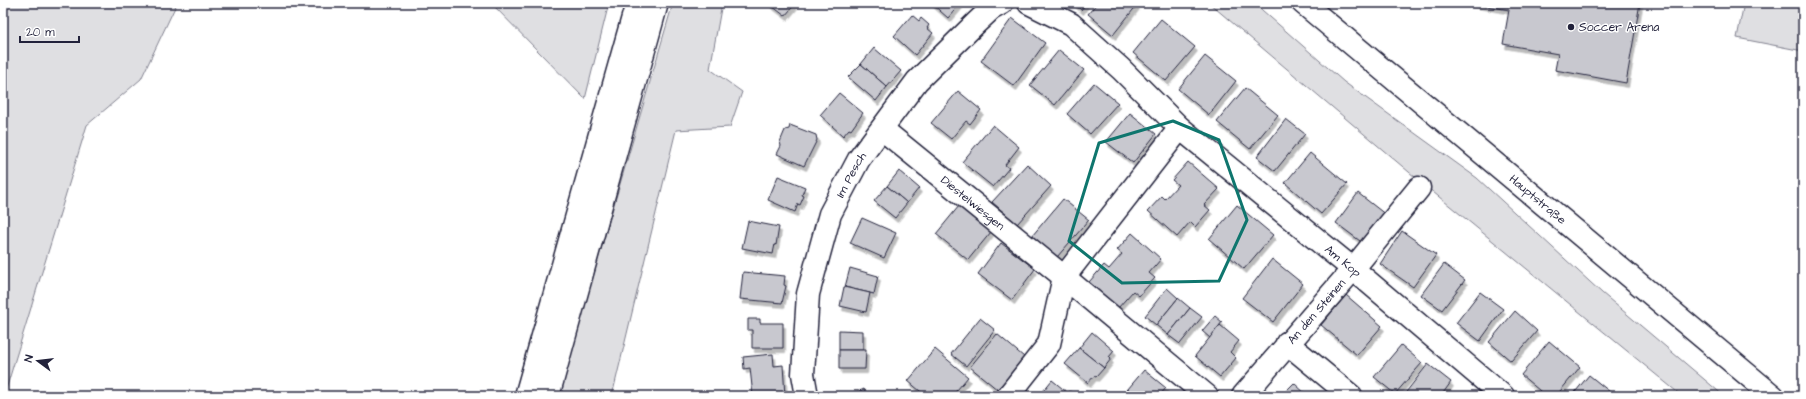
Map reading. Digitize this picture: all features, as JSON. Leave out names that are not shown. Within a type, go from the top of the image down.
[{"type":"main road","points":[[526,396],[637,3]]},
{"type":"main road","points":[[548,396],[657,3]]},
{"type":"main road","name":"Im Pesch","points":[[808,396],[803,374],[808,294],[830,214],[859,159],[917,82],[991,9],[1002,3]]},
{"type":"main road","points":[[1008,396],[1049,344],[1064,277],[1180,128],[1121,69],[1071,24],[1029,3]]},
{"type":"main road","name":"Hauptstraße","points":[[1303,3],[1773,396]]},
{"type":"main road","name":"Am Kop","points":[[1180,128],[1353,269],[1503,396]]},
{"type":"main road","name":"Diestelwiesgen","points":[[882,129],[1207,396]]},
{"type":"main road","name":"An den Steinen","points":[[1243,396],[1287,343],[1353,269],[1419,188]]},
{"type":"main road","points":[[1287,343],[1350,396]]},
{"type":"highlighted area","points":[[1173,121],[1219,140],[1247,220],[1219,281],[1122,283],[1069,241],[1099,143]]},
{"type":"shaded area","points":[[3,3],[177,3],[141,79],[87,125],[4,396]]},
{"type":"shaded area","points":[[491,3],[609,3],[585,99]]},
{"type":"shaded area","points":[[673,3],[722,3],[710,69],[742,92],[730,127],[676,130],[612,396],[558,396]]},
{"type":"shaded area","points":[[1209,3],[1254,3],[1344,82],[1477,178],[1602,293],[1724,396],[1682,396],[1422,183]]},
{"type":"shaded area","points":[[1744,3],[1803,3],[1803,51],[1737,38]]},
{"type":"building","points":[[768,3],[796,3],[785,16]]},
{"type":"building","points":[[931,3],[959,3],[960,4],[948,18]]},
{"type":"building","points":[[1073,3],[1086,3],[1081,10]]},
{"type":"building","points":[[1097,3],[1135,3],[1137,5],[1113,35],[1088,14]]},
{"type":"building","name":"Soccer Arena","points":[[1470,3],[1640,3],[1626,83],[1555,70],[1558,54],[1503,44],[1509,10]]},
{"type":"building","points":[[912,15],[919,21],[921,18],[929,25],[927,28],[933,33],[915,55],[894,36]]},
{"type":"building","points":[[1012,18],[1045,43],[1014,86],[981,61]]},
{"type":"building","points":[[1161,19],[1195,47],[1166,81],[1133,53]]},
{"type":"building","points":[[874,48],[901,71],[887,87],[861,64]]},
{"type":"building","points":[[1059,50],[1084,70],[1055,105],[1030,85]]},
{"type":"building","points":[[1205,56],[1236,81],[1209,115],[1178,89]]},
{"type":"building","points":[[861,64],[887,87],[876,101],[848,77]]},
{"type":"building","points":[[1094,83],[1118,103],[1090,134],[1067,114]]},
{"type":"building","points":[[1245,88],[1278,115],[1250,149],[1217,122]]},
{"type":"building","points":[[958,91],[981,110],[970,124],[966,121],[951,139],[931,123]]},
{"type":"building","points":[[839,93],[863,113],[851,130],[849,129],[843,136],[820,115]]},
{"type":"building","points":[[1130,113],[1156,134],[1133,163],[1106,142]]},
{"type":"building","points":[[1286,119],[1305,134],[1275,171],[1257,157]]},
{"type":"building","points":[[790,125],[816,135],[817,140],[804,166],[777,154],[781,146],[780,142],[785,130],[789,129]]},
{"type":"building","points":[[993,125],[1019,147],[1005,165],[1009,168],[993,187],[962,162]]},
{"type":"building","points":[[1310,153],[1347,184],[1321,214],[1285,183]]},
{"type":"building","points":[[1188,162],[1219,189],[1204,205],[1210,210],[1195,227],[1190,222],[1177,237],[1148,211],[1162,196],[1165,199],[1178,185],[1172,180]]},
{"type":"building","points":[[1027,164],[1051,186],[1017,224],[992,202]]},
{"type":"building","points":[[899,171],[919,188],[907,203],[887,186]]},
{"type":"building","points":[[778,176],[805,187],[802,195],[804,196],[800,205],[798,204],[795,212],[768,200]]},
{"type":"building","points":[[887,186],[907,203],[895,218],[874,201]]},
{"type":"building","points":[[1358,193],[1386,215],[1364,244],[1336,223]]},
{"type":"building","points":[[1063,199],[1089,220],[1057,257],[1032,236]]},
{"type":"building","points":[[1237,205],[1273,235],[1244,269],[1209,239]]},
{"type":"building","points":[[959,206],[991,232],[968,260],[936,234]]},
{"type":"building","points":[[862,218],[896,233],[884,258],[850,243]]},
{"type":"building","points":[[748,221],[779,227],[773,254],[742,248]]},
{"type":"building","points":[[1402,231],[1436,255],[1413,287],[1380,264]]},
{"type":"building","points":[[1132,233],[1161,259],[1149,273],[1155,278],[1139,296],[1133,291],[1118,308],[1089,282],[1104,265],[1109,269],[1122,254],[1117,250]]},
{"type":"building","points":[[1001,243],[1035,269],[1012,300],[978,274]]},
{"type":"building","points":[[1272,259],[1303,284],[1273,322],[1242,298]]},
{"type":"building","points":[[1444,264],[1465,280],[1442,310],[1421,295]]},
{"type":"building","points":[[850,268],[878,276],[874,294],[845,287]]},
{"type":"building","points":[[743,272],[785,276],[784,285],[786,286],[782,303],[740,299]]},
{"type":"building","points":[[844,287],[870,293],[866,312],[840,306]]},
{"type":"building","points":[[1167,288],[1178,298],[1156,325],[1145,316]]},
{"type":"building","points":[[1480,292],[1503,309],[1480,341],[1456,323]]},
{"type":"building","points":[[1346,295],[1382,326],[1357,355],[1321,325]]},
{"type":"building","points":[[1178,298],[1190,308],[1168,335],[1156,325]]},
{"type":"building","points":[[1190,308],[1202,317],[1180,344],[1168,335]]},
{"type":"building","points":[[1515,311],[1537,331],[1511,361],[1489,342]]},
{"type":"building","points":[[1215,316],[1222,322],[1210,338],[1202,331]]},
{"type":"building","points":[[980,318],[995,330],[966,366],[951,354]]},
{"type":"building","points":[[748,319],[760,319],[760,323],[783,323],[783,348],[752,348],[752,330],[748,330]]},
{"type":"building","points":[[1220,325],[1239,341],[1230,352],[1236,358],[1220,377],[1195,356]]},
{"type":"building","points":[[839,330],[863,331],[863,350],[839,350]]},
{"type":"building","points":[[1092,332],[1114,351],[1109,357],[1111,359],[1104,368],[1079,348]]},
{"type":"building","points":[[997,334],[1024,357],[998,390],[970,367]]},
{"type":"building","points":[[1549,341],[1580,367],[1556,396],[1546,396],[1521,375]]},
{"type":"building","points":[[1401,345],[1422,363],[1395,394],[1374,377]]},
{"type":"building","points":[[1079,348],[1104,368],[1088,383],[1065,364]]},
{"type":"building","points":[[935,349],[968,377],[952,396],[926,396],[908,381]]},
{"type":"building","points":[[839,350],[866,350],[865,369],[839,369]]},
{"type":"building","points":[[773,354],[774,366],[783,365],[785,396],[753,396],[750,368],[744,369],[743,357]]},
{"type":"building","points":[[1428,364],[1451,382],[1441,396],[1403,396]]},
{"type":"building","points":[[1144,370],[1166,388],[1159,396],[1122,396]]},
{"type":"building","points":[[1589,375],[1615,396],[1572,396]]},
{"type":"building","points":[[1052,380],[1068,393],[1070,391],[1076,396],[1039,396]]},
{"type":"building","points":[[1294,383],[1308,396],[1281,396]]},
{"type":"building","points":[[864,389],[868,396],[849,396]]},
{"type":"place","name":"Soccer Arena","points":[[1571,27]]}]
